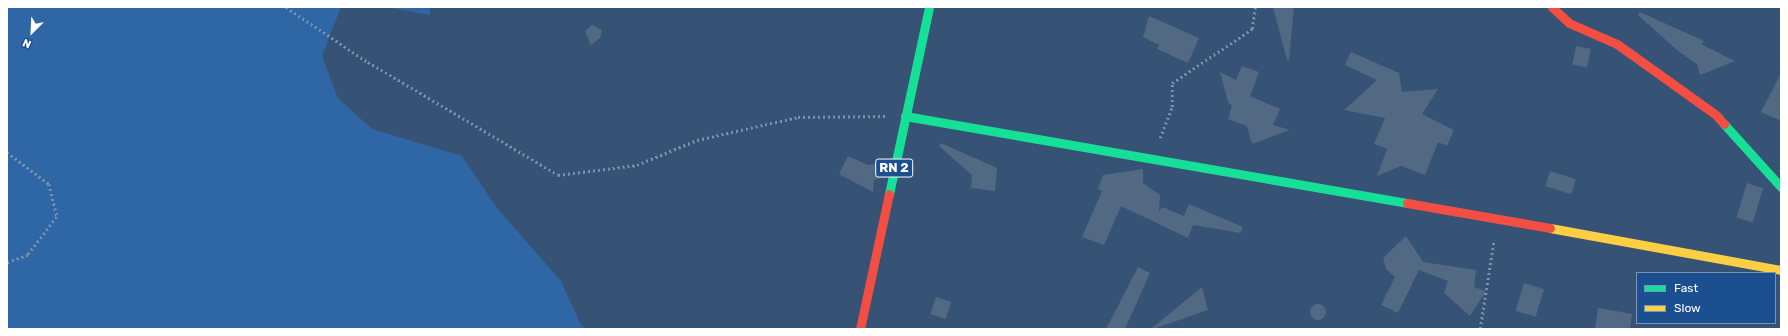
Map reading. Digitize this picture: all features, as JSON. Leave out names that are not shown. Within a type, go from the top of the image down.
[{"type":"street","name":"RN 2","points":[[860,329],[929,7]]},
{"type":"street","points":[[1552,7],[1569,23],[1617,44],[1716,116],[1781,187]]},
{"type":"street","points":[[905,116],[1152,157],[1781,270]]},
{"type":"path","points":[[286,7],[368,62],[558,175],[637,165],[698,140],[798,117],[905,116]]},
{"type":"path","points":[[1152,157],[1172,108],[1172,83],[1252,29],[1255,7]]},
{"type":"path","points":[[7,152],[49,184],[58,217],[28,255],[7,263]]},
{"type":"path","points":[[1480,329],[1497,220]]},
{"type":"shaded area","points":[[7,7],[341,7],[322,56],[338,98],[372,129],[462,156],[497,208],[561,281],[581,325],[587,329],[7,329]]},
{"type":"shaded area","points":[[386,7],[430,7],[430,15]]},
{"type":"building","points":[[1273,7],[1294,7],[1289,60],[1287,60]]},
{"type":"building","points":[[1640,12],[1704,41],[1701,44],[1735,61],[1700,75],[1697,64],[1678,51],[1638,15]]},
{"type":"building","points":[[1149,16],[1199,38],[1188,63],[1157,49],[1159,45],[1143,37]]},
{"type":"building","points":[[592,25],[602,30],[600,38],[591,45],[585,31]]},
{"type":"building","points":[[1576,46],[1591,49],[1587,68],[1572,65]]},
{"type":"building","points":[[1351,52],[1399,73],[1402,92],[1438,89],[1422,114],[1454,130],[1447,146],[1438,142],[1425,175],[1401,166],[1377,176],[1387,149],[1374,144],[1385,118],[1344,110],[1377,80],[1345,65]]},
{"type":"building","points":[[1242,66],[1259,72],[1250,96],[1280,109],[1273,125],[1290,130],[1252,144],[1247,126],[1228,119],[1232,106],[1228,102],[1220,72],[1236,80]]},
{"type":"building","points":[[1781,73],[1781,121],[1761,112]]},
{"type":"building","points":[[941,143],[997,168],[995,191],[971,188],[972,175],[939,146]]},
{"type":"building","points":[[848,156],[868,165],[883,163],[880,178],[874,180],[873,192],[839,174]]},
{"type":"building","points":[[1143,169],[1143,183],[1160,195],[1159,212],[1162,207],[1184,216],[1189,204],[1243,227],[1241,233],[1193,225],[1188,238],[1121,206],[1104,245],[1082,237],[1102,191],[1098,189],[1103,175]]},
{"type":"building","points":[[1550,171],[1576,179],[1571,194],[1545,186]]},
{"type":"building","points":[[1747,183],[1763,188],[1753,222],[1736,217]]},
{"type":"building","points":[[1406,236],[1423,262],[1476,270],[1474,287],[1486,291],[1470,316],[1444,293],[1448,281],[1419,270],[1398,313],[1381,305],[1395,277],[1386,269],[1383,258]]},
{"type":"building","points":[[1138,267],[1150,273],[1125,329],[1106,329]]},
{"type":"building","points":[[1524,283],[1544,289],[1536,317],[1516,311]]},
{"type":"building","points":[[1202,287],[1208,310],[1153,329],[1152,328]]},
{"type":"building","points":[[936,297],[951,302],[946,319],[930,314]]},
{"type":"building","points":[[1315,304],[1321,304],[1326,309],[1324,318],[1321,320],[1315,320],[1310,315],[1310,309]]},
{"type":"building","points":[[1598,308],[1632,314],[1630,329],[1595,329]]},
{"type":"traffic: fast","points":[[889,194],[929,7]]},
{"type":"traffic: fast","points":[[905,116],[1407,203]]},
{"type":"traffic: fast","points":[[1724,124],[1781,187]]},
{"type":"traffic: slow","points":[[1550,228],[1781,270]]},
{"type":"traffic: jam","points":[[1552,7],[1569,23],[1617,44],[1716,115],[1724,124]]},
{"type":"traffic: jam","points":[[860,329],[889,194]]},
{"type":"traffic: jam","points":[[1407,203],[1550,228]]}]
